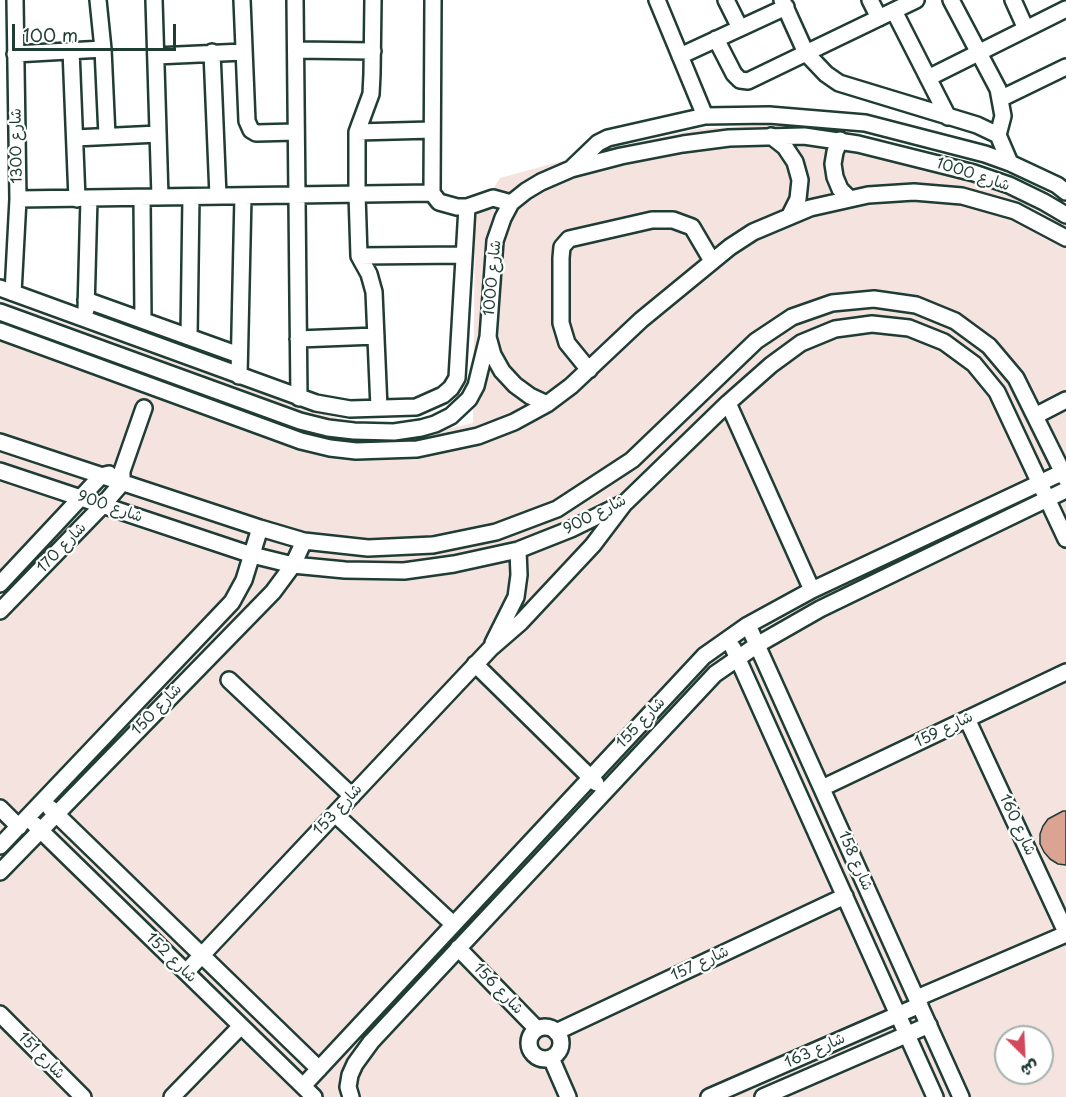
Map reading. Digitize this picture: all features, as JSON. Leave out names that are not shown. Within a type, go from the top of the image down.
[{"type":"street","name":"شارع 1300","points":[[7,290],[18,199],[15,0]]},
{"type":"street","points":[[98,0],[103,48],[107,136]]},
{"type":"street","points":[[154,0],[160,197]]},
{"type":"street","points":[[242,0],[247,121],[251,130],[256,133],[296,132]]},
{"type":"street","points":[[295,0],[295,195],[299,398]]},
{"type":"street","points":[[373,0],[371,94],[357,132],[357,194],[359,256],[369,274],[374,292],[379,408]]},
{"type":"street","points":[[433,0],[432,193],[439,202],[446,205],[466,207],[493,198],[511,203]]},
{"type":"street","points":[[657,0],[705,116]]},
{"type":"street","points":[[726,0],[740,28]]},
{"type":"street","points":[[870,0],[879,18]]},
{"type":"street","points":[[716,39],[734,74],[740,80],[748,81],[916,0]]},
{"type":"street","points":[[951,0],[980,53],[1000,99],[1003,116],[998,135],[1010,163]]},
{"type":"street","points":[[1013,0],[1026,29]]},
{"type":"street","points":[[680,56],[784,4],[806,53],[826,74],[839,83],[977,125],[998,135]]},
{"type":"street","points":[[928,78],[1066,9]]},
{"type":"street","points":[[894,11],[948,117]]},
{"type":"street","points":[[15,54],[103,48]]},
{"type":"street","points":[[71,50],[75,138],[83,198],[86,319]]},
{"type":"street","points":[[296,50],[373,51]]},
{"type":"street","points":[[213,52],[218,196]]},
{"type":"street","points":[[156,56],[243,52]]},
{"type":"street","points":[[1000,99],[1066,67]]},
{"type":"street","points":[[571,169],[598,143],[608,138],[705,116],[769,115],[864,123],[985,154],[1057,185],[1066,192]]},
{"type":"street","points":[[357,132],[432,130]]},
{"type":"street","points":[[75,138],[158,134]]},
{"type":"street","points":[[771,136],[785,147],[798,171],[800,180],[798,199],[790,215]]},
{"type":"street","name":"شارع 1000","points":[[0,312],[300,421],[328,428],[394,432],[421,428],[451,416],[469,399],[476,386],[488,337],[495,241],[498,231],[511,203],[526,191],[571,169],[683,144],[729,138],[804,136],[840,140],[941,164],[1009,185],[1066,215]]},
{"type":"street","points":[[840,140],[835,152],[834,171],[840,189],[849,198]]},
{"type":"street","name":"شارع 1000","points":[[0,331],[301,441],[330,448],[386,451],[417,449],[478,436],[514,422],[547,404],[589,370],[641,320],[730,247],[753,232],[790,215],[849,198],[914,192],[962,196],[1015,211],[1066,238]]},
{"type":"street","points":[[18,199],[432,193]]},
{"type":"street","points":[[239,376],[243,196]]},
{"type":"street","points":[[189,337],[191,197]]},
{"type":"street","points":[[142,198],[143,321]]},
{"type":"street","points":[[7,290],[299,398],[333,407],[406,408],[426,404],[443,395],[457,378],[466,207]]},
{"type":"street","points":[[589,370],[567,343],[561,323],[562,247],[569,239],[652,220],[673,220],[693,227],[712,261]]},
{"type":"street","points":[[359,256],[464,255]]},
{"type":"street","name":"شارع 900","points":[[0,442],[101,476],[122,477],[260,528],[304,541],[368,548],[433,545],[496,532],[557,509],[633,460],[756,341],[792,318],[832,303],[874,299],[916,305],[955,321],[989,346],[1016,378],[1064,475]]},
{"type":"street","points":[[86,300],[239,355]]},
{"type":"street","name":"شارع 900","points":[[0,471],[252,555],[293,565],[345,570],[404,571],[454,564],[518,550],[571,529],[626,502],[728,403],[771,365],[801,343],[835,329],[872,324],[909,328],[944,342],[974,364],[997,392],[1066,539]]},
{"type":"street","points":[[298,339],[376,336]]},
{"type":"street","points":[[488,337],[493,354],[502,371],[515,385],[530,396],[547,404]]},
{"type":"street","points":[[1035,416],[1066,400]]},
{"type":"street","points":[[728,403],[812,590]]},
{"type":"street","points":[[122,477],[144,408]]},
{"type":"street","name":"شارع 155","points":[[308,1092],[319,1069],[704,656],[747,624],[812,590],[1039,482],[1064,475]]},
{"type":"street","name":"شارع 170","points":[[0,584],[101,476]]},
{"type":"street","name":"شارع 170","points":[[0,611],[103,506],[122,477]]},
{"type":"street","name":"شارع 155","points":[[351,1097],[348,1087],[350,1075],[371,1042],[715,674],[757,645],[820,609],[1066,490]]},
{"type":"street","points":[[491,648],[521,622],[594,545],[626,502]]},
{"type":"street","name":"شارع 150","points":[[0,846],[232,602],[244,580],[260,528]]},
{"type":"street","name":"شارع 150","points":[[0,872],[273,592],[293,565],[304,541]]},
{"type":"street","points":[[35,548],[48,562]]},
{"type":"street","points":[[491,648],[516,597],[519,575],[518,550]]},
{"type":"street","name":"شارع 158","points":[[747,624],[962,1097]]},
{"type":"street","name":"شارع 158","points":[[729,638],[935,1097]]},
{"type":"street","name":"شارع 153","points":[[186,972],[491,648]]},
{"type":"street","points":[[475,664],[605,791]]},
{"type":"street","name":"شارع 159","points":[[822,788],[1066,672]]},
{"type":"street","points":[[230,680],[352,796]]},
{"type":"street","name":"شارع 160","points":[[967,719],[1066,933]]},
{"type":"street","name":"شارع 152","points":[[44,802],[319,1069]]},
{"type":"street","name":"شارع 152","points":[[0,808],[40,830],[308,1092]]},
{"type":"street","points":[[334,814],[453,924]]},
{"type":"street","name":"شارع 157","points":[[556,1032],[844,896]]},
{"type":"street","name":"شارع 163","points":[[709,1097],[898,1014],[918,1002],[1066,933]]},
{"type":"street","name":"شارع 156","points":[[458,948],[537,1029]]},
{"type":"street","points":[[421,959],[435,973]]},
{"type":"street","name":"شارع 151","points":[[0,1014],[83,1097]]},
{"type":"street","points":[[172,1097],[241,1026]]},
{"type":"street","name":"شارع 163","points":[[763,1097],[929,1026]]},
{"type":"street","points":[[544,1027],[556,1032],[560,1039],[557,1054],[551,1058],[541,1059],[533,1054],[529,1046],[530,1036],[537,1029],[544,1027]]},
{"type":"street","points":[[551,1058],[568,1097]]},
{"type":"shaded area","points":[[778,124],[879,138],[977,185],[1039,199],[1066,214],[1066,1097],[0,1097],[0,300],[305,409],[374,428],[438,431],[473,423],[475,218],[500,178],[603,150],[698,129]]},
{"type":"building","points":[[1066,811],[1066,865],[1058,864],[1050,859],[1040,844],[1043,826],[1048,819]]}]
